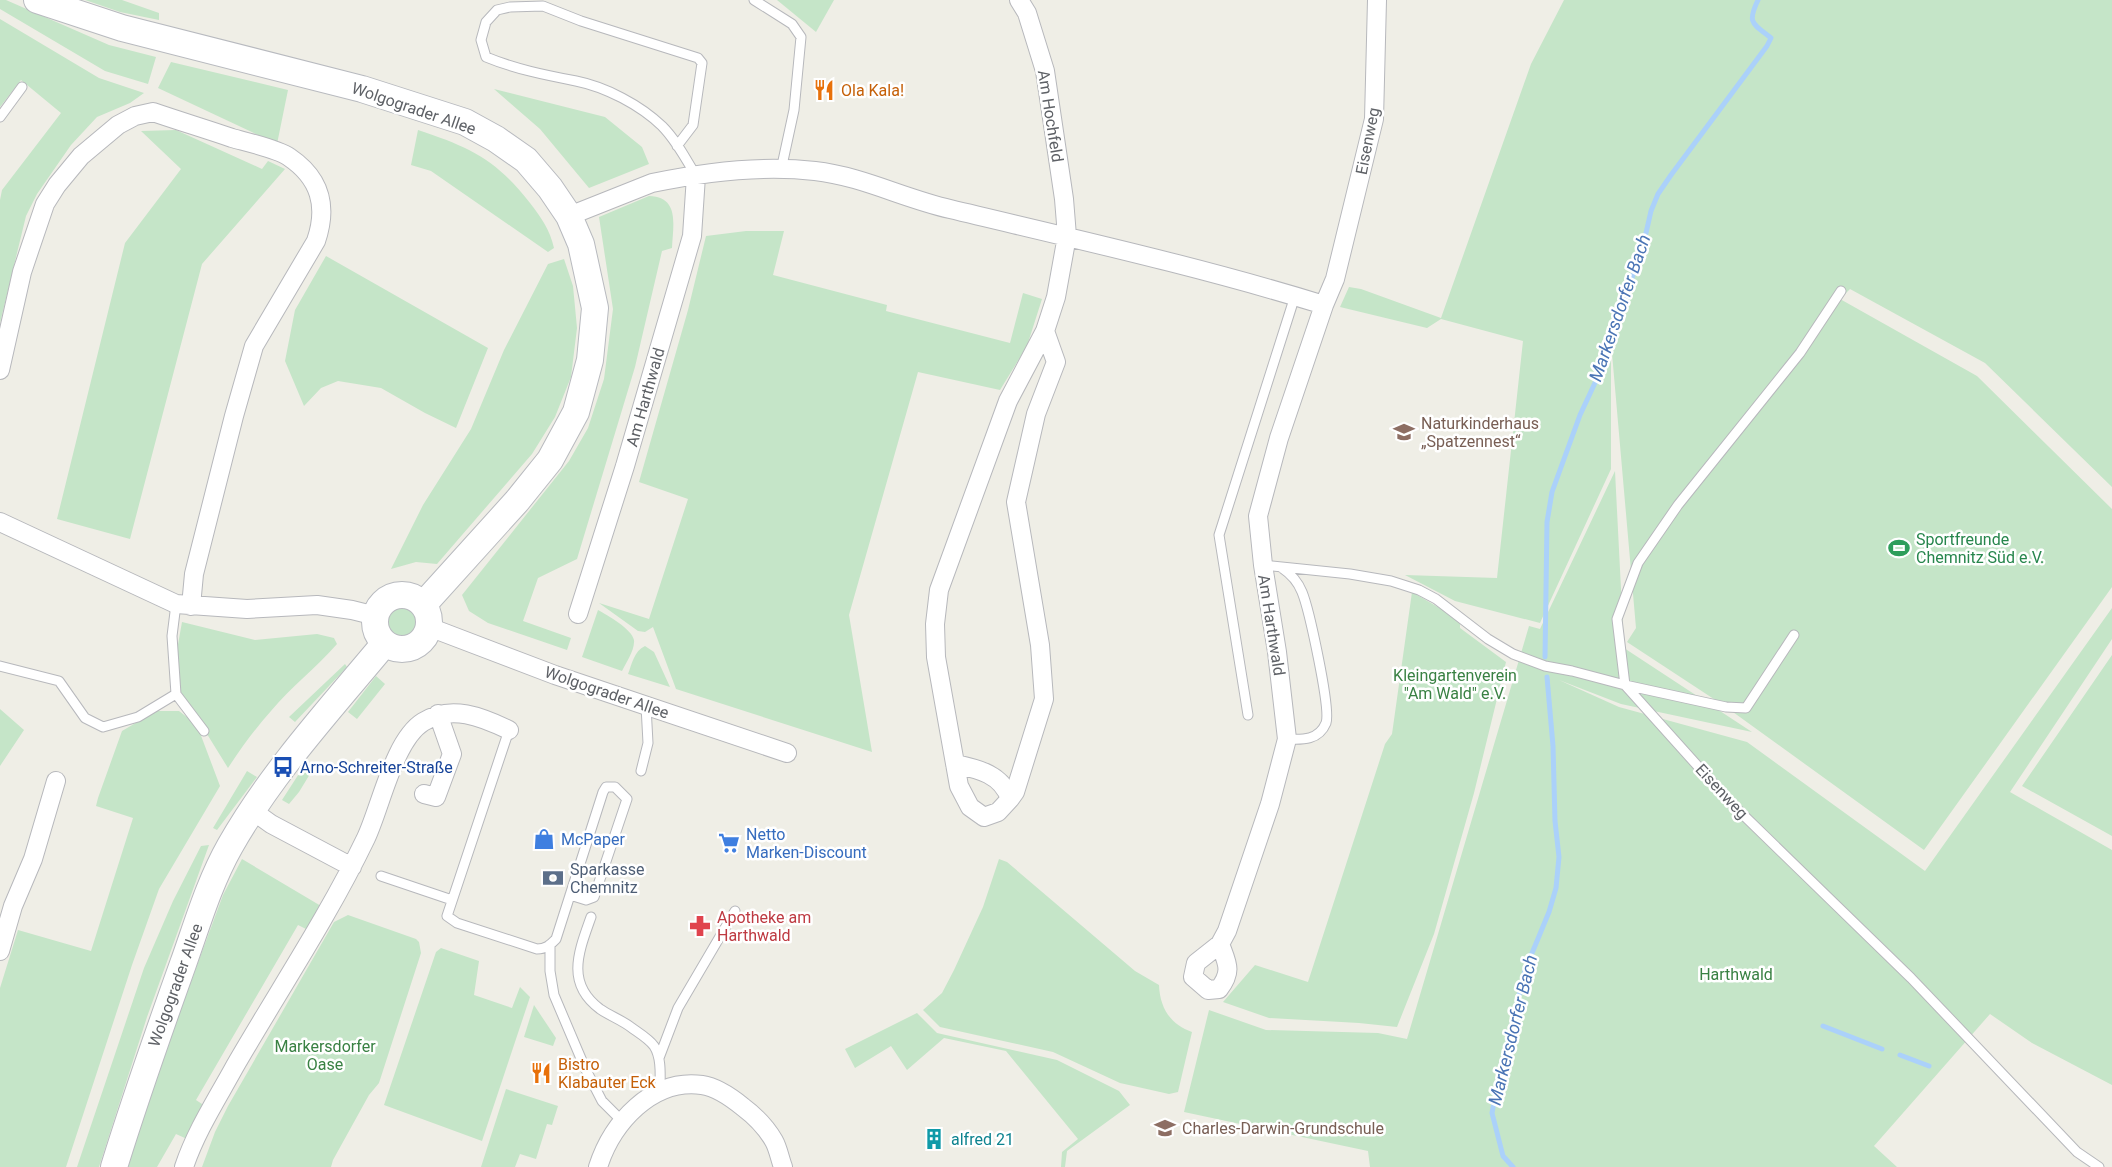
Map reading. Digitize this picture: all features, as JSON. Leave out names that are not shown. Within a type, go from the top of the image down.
[{"type":"main road","name":"Wolgograder Allee","points":[[37,0],[122,28],[362,89],[465,122],[496,139],[526,160],[550,188],[569,216],[581,244],[595,308],[590,360],[576,412],[550,460],[426,616],[425,636],[416,645],[406,649],[393,648],[385,643],[283,766],[230,846],[209,892],[139,1088],[114,1167]]},
{"type":"main road","name":"Wolgograder Allee","points":[[376,616],[381,606],[389,598],[401,595],[412,597],[426,616]]},
{"type":"main road","points":[[376,616],[376,628],[385,643]]},
{"type":"street","name":"Am Hochfeld","points":[[1019,0],[1027,13],[1045,70],[1064,199],[1067,236]]},
{"type":"street","name":"Eisenweg","points":[[1335,279],[1374,119],[1377,0]]},
{"type":"street","points":[[0,370],[22,272],[45,204],[81,156],[118,125],[135,116],[153,112],[288,156],[307,174],[319,193],[322,224],[316,241],[254,346],[184,605]]},
{"type":"street","points":[[569,216],[652,183],[739,171],[816,171],[946,208],[1067,236],[1324,305]]},
{"type":"street","name":"Am Harthwald","points":[[578,615],[625,466],[692,236],[696,176]]},
{"type":"street","points":[[1045,331],[1056,362],[1036,414],[1016,502],[1040,645],[1044,699],[1015,792],[998,812],[984,817],[970,807],[959,786],[936,657],[935,624],[939,590],[1008,401],[1045,331],[1056,297],[1067,236]]},
{"type":"street","name":"Am Harthwald","points":[[1220,944],[1227,931],[1270,804],[1287,739],[1277,652],[1271,566],[1258,516],[1278,438],[1335,279]]},
{"type":"street","points":[[0,522],[184,605],[247,609],[317,605],[376,616]]},
{"type":"street","name":"Wolgograder Allee","points":[[426,616],[555,675],[787,753]]},
{"type":"street","points":[[184,1167],[191,1145],[211,1109],[352,867],[373,822],[405,740],[424,721],[438,714],[459,712],[509,730]]},
{"type":"street","points":[[424,794],[436,798],[452,754],[438,714]]},
{"type":"street","points":[[955,764],[991,775],[1007,791],[1010,799]]},
{"type":"street","points":[[0,951],[14,906],[33,859],[56,781]]},
{"type":"street","points":[[253,811],[271,824],[352,867]]},
{"type":"street","points":[[598,1167],[601,1157],[622,1121],[644,1100],[668,1087],[703,1085],[729,1097],[756,1117],[774,1142],[783,1167]]},
{"type":"lane","points":[[754,0],[792,24],[801,37],[794,111],[781,170]]},
{"type":"lane","points":[[677,146],[693,125],[702,63],[698,58],[581,21],[543,6],[510,7],[497,10],[486,21],[481,40],[486,57],[534,73],[600,88],[628,103],[661,126],[696,176]]},
{"type":"lane","points":[[0,117],[22,87]]},
{"type":"lane","points":[[1624,685],[1617,619],[1638,563],[1678,505],[1800,353],[1841,291]]},
{"type":"lane","points":[[1248,715],[1220,535],[1295,296]]},
{"type":"lane","points":[[1271,566],[1350,574],[1391,581],[1419,590],[1436,599],[1488,639],[1512,654],[1545,666],[1726,707],[1746,708],[1794,635]]},
{"type":"lane","points":[[1271,566],[1292,575],[1302,592],[1325,698],[1327,721],[1319,734],[1304,740],[1287,739]]},
{"type":"lane","points":[[184,605],[172,636],[176,694],[204,731]]},
{"type":"lane","points":[[0,666],[59,681],[85,718],[103,727],[138,717],[176,694]]},
{"type":"lane","name":"Eisenweg","points":[[1624,685],[1730,802],[1911,978],[2077,1152],[2099,1167]]},
{"type":"lane","points":[[641,771],[648,744],[646,706]]},
{"type":"lane","points":[[509,730],[447,916],[457,923],[537,949],[550,945],[556,939],[603,792],[606,788],[615,787],[627,799],[594,897],[586,900],[570,896]]},
{"type":"lane","points":[[381,876],[452,900]]},
{"type":"lane","points":[[660,1091],[659,1058],[678,1008],[735,911]]},
{"type":"lane","points":[[591,917],[579,950],[577,972],[584,994],[601,1009],[625,1022],[650,1042],[659,1058]]},
{"type":"lane","points":[[550,945],[550,977],[554,995],[585,1068],[601,1098],[622,1121]]},
{"type":"green space","points":[[0,0],[6,0],[109,45],[156,57],[148,84],[105,71],[0,9]]},
{"type":"green space","points":[[85,0],[122,0],[159,13],[159,20],[120,12]]},
{"type":"green space","points":[[777,0],[834,0],[816,32]]},
{"type":"green space","points":[[1564,0],[2112,0],[2112,487],[1985,363],[1850,289],[1840,299],[1977,376],[2112,509],[2112,587],[1924,850],[1726,707],[1627,642],[1636,628],[1611,342],[1611,469],[1540,623],[1455,601],[1405,575],[1497,578],[1523,341],[1441,319],[1427,328],[1340,307],[1349,287],[1361,289],[1441,318],[1531,64]]},
{"type":"green space","points":[[0,19],[99,78],[144,93],[130,103],[97,117],[71,145],[37,194],[26,216],[0,323],[0,200],[2,190],[61,113],[21,80],[0,107]]},
{"type":"green space","points":[[171,62],[288,90],[277,144],[158,88]]},
{"type":"green space","points":[[494,89],[605,117],[642,147],[649,164],[589,188],[540,129]]},
{"type":"green space","points":[[176,130],[262,169],[268,161],[285,169],[202,264],[130,539],[57,519],[125,243],[181,169],[141,131]]},
{"type":"green space","points":[[418,130],[467,149],[505,175],[518,188],[541,219],[554,248],[548,252],[431,171],[411,165]]},
{"type":"green space","points":[[649,196],[666,201],[670,207],[673,222],[672,248],[662,251],[635,367],[577,559],[538,578],[523,621],[571,638],[567,650],[488,623],[469,611],[462,595],[569,461],[588,428],[604,379],[613,309],[599,217]]},
{"type":"green space","points":[[746,231],[784,231],[773,275],[887,305],[886,311],[1010,343],[1023,293],[1042,299],[1027,346],[1000,390],[918,372],[849,615],[872,752],[676,689],[653,627],[645,632],[638,631],[599,603],[649,619],[688,499],[639,482],[688,310],[706,236]]},
{"type":"green space","points":[[326,256],[488,348],[456,428],[381,388],[338,381],[321,388],[304,406],[285,361],[295,310]]},
{"type":"green space","points":[[564,259],[573,286],[577,328],[571,377],[555,417],[532,454],[437,564],[416,562],[391,569],[423,505],[471,429],[504,350],[548,264]]},
{"type":"green space","name":"Harthwald","points":[[1615,471],[1624,648],[1752,732],[1621,704],[1559,680],[1619,707],[1747,742],[1925,871],[2112,608],[2112,639],[2010,792],[2112,850],[2112,1085],[2032,1043],[1990,1014],[1874,1146],[1897,1167],[1370,1167],[1368,1151],[1184,1112],[1209,1010],[1266,1030],[1378,1033],[1407,1039],[1529,626],[1540,629]]},
{"type":"green space","name":"Kleingartenverein \"Am Wald\" e.V.","points":[[1412,592],[1460,620],[1460,628],[1506,662],[1474,793],[1434,934],[1397,1027],[1269,1018],[1223,1002],[1255,965],[1308,982],[1385,744],[1392,734]]},
{"type":"green space","points":[[402,601],[417,607],[423,622],[417,637],[402,643],[387,637],[381,622],[387,607]]},
{"type":"green space","points":[[598,610],[629,631],[634,640],[632,652],[622,671],[582,657]]},
{"type":"green space","points":[[182,622],[255,640],[317,634],[334,638],[337,644],[279,702],[228,768],[181,692],[177,650]]},
{"type":"green space","points":[[645,646],[654,652],[670,687],[628,674],[636,654]]},
{"type":"green space","points":[[2112,655],[2112,836],[2022,786]]},
{"type":"green space","points":[[345,664],[347,667],[295,722],[289,717]]},
{"type":"green space","points":[[376,676],[385,684],[357,719],[348,712]]},
{"type":"green space","points":[[0,709],[24,730],[0,766]]},
{"type":"green space","points":[[156,711],[179,711],[197,725],[220,786],[159,889],[66,1167],[0,1167],[0,988],[18,930],[91,951],[133,818],[96,806],[98,798],[122,731]]},
{"type":"green space","points":[[302,769],[310,774],[289,804],[282,800]]},
{"type":"green space","points":[[247,771],[257,777],[217,830],[213,828]]},
{"type":"green space","points":[[209,845],[147,1017],[99,1167],[77,1167],[144,968],[173,901],[201,846]]},
{"type":"green space","points":[[242,859],[321,906],[306,929],[298,925],[196,1100],[205,1106],[187,1139],[176,1134],[157,1167],[128,1167],[154,1082],[223,895]]},
{"type":"green space","points":[[999,859],[1007,862],[1135,971],[1159,985],[1161,1001],[1172,1020],[1192,1032],[1178,1092],[1169,1094],[1120,1083],[1053,1052],[940,1027],[923,1010],[942,993],[954,970],[983,907]]},
{"type":"green space","name":"Markersdorfer Oase","points":[[348,915],[416,939],[419,942],[421,953],[379,1083],[369,1095],[331,1167],[202,1167],[228,1106],[334,922]]},
{"type":"green space","points":[[441,948],[479,961],[474,995],[512,1008],[520,987],[530,997],[482,1141],[384,1105],[436,952]]},
{"type":"green space","points":[[534,1005],[556,1038],[553,1046],[524,1037]]},
{"type":"green space","points":[[917,1013],[937,1033],[1057,1060],[1119,1091],[1130,1105],[1067,1151],[1065,1167],[1061,1167],[1062,1152],[1078,1139],[1006,1051],[944,1038],[907,1070],[891,1046],[855,1068],[845,1049]]},
{"type":"green space","points":[[506,1089],[558,1106],[552,1125],[547,1124],[536,1159],[520,1154],[515,1167],[481,1167]]},
{"type":"waterway","name":"Markersdorfer Bach","points":[[1545,657],[1547,522],[1552,492],[1580,415],[1608,355],[1658,194],[1771,38],[1753,22],[1752,18],[1758,0]]},
{"type":"waterway","name":"Markersdorfer Bach","points":[[1513,1167],[1503,1156],[1492,1113],[1501,1065],[1525,970],[1549,912],[1556,888],[1559,857],[1547,677]]},
{"type":"waterway","points":[[1823,1026],[1882,1049]]},
{"type":"waterway","points":[[1900,1055],[1929,1066]]},
{"type":"place","name":"Ola Kala!","points":[[824,90]]},
{"type":"place","name":"Naturkinderhaus „Spatzennest“","points":[[1404,432]]},
{"type":"place","name":"Sportfreunde Chemnitz Süd e.V.","points":[[1899,548]]},
{"type":"place","name":"Arno-Schreiter-Straße","points":[[283,767]]},
{"type":"place","name":"McPaper","points":[[544,839]]},
{"type":"place","name":"Netto Marken-Discount","points":[[729,843]]},
{"type":"place","name":"Sparkasse Chemnitz","points":[[553,878]]},
{"type":"place","name":"Apotheke am Harthwald","points":[[700,926]]},
{"type":"place","name":"Bistro Klabauter Eck","points":[[541,1073]]},
{"type":"place","name":"Charles-Darwin-Grundschule","points":[[1165,1128]]},
{"type":"place","name":"alfred 21","points":[[934,1139]]}]
